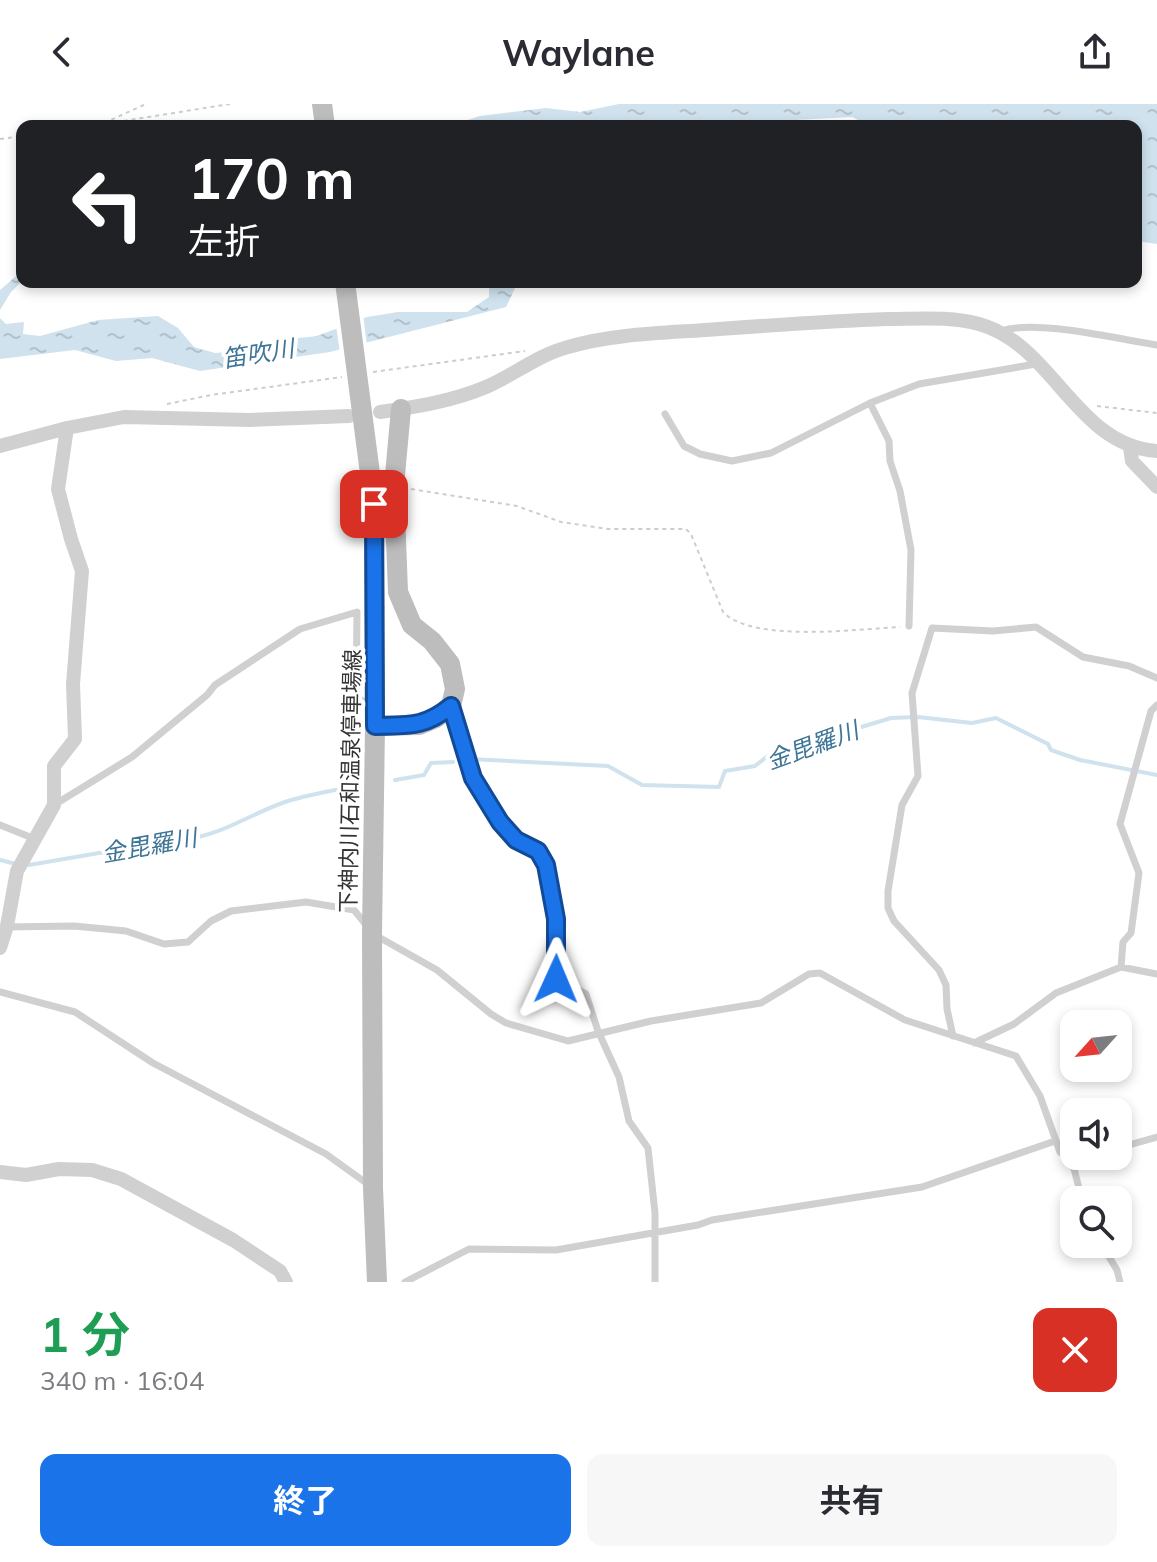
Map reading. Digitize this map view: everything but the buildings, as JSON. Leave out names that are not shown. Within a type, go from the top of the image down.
[{"type":"main road","name":"下神内川石和温泉停車場線","points":[[346,288],[374,504],[372,933],[373,1188],[377,1282]]},
{"type":"main road","points":[[375,716],[419,725],[436,718],[451,706],[455,689],[450,664],[432,641],[412,625],[398,592],[391,410]]},
{"type":"street","points":[[391,410],[471,393],[553,352],[612,339],[788,324],[918,319],[977,323],[999,331],[1017,343],[1113,439],[1130,447],[1157,451]]},
{"type":"street","points":[[0,446],[124,417],[263,420],[349,416]]},
{"type":"street","points":[[0,948],[17,871],[54,805],[54,766],[75,739],[73,684],[82,571],[58,489],[67,428]]},
{"type":"street","points":[[1130,447],[1132,461],[1157,487]]},
{"type":"street","points":[[0,1172],[26,1175],[59,1169],[92,1170],[121,1179],[233,1240],[280,1271],[286,1282]]},
{"type":"lane","points":[[999,331],[1016,326],[1037,327],[1157,345]]},
{"type":"lane","points":[[665,414],[684,446],[700,454],[732,461],[771,453],[870,403],[919,384],[1039,364]]},
{"type":"lane","points":[[870,403],[889,441],[890,461],[900,491],[911,550],[909,626]]},
{"type":"lane","points":[[54,805],[132,757],[215,685],[300,629],[357,612],[356,697],[375,716]]},
{"type":"lane","points":[[953,1036],[946,985],[939,970],[894,921],[888,908],[902,805],[918,776],[912,693],[932,628],[993,631],[1036,627],[1083,657],[1129,666],[1157,678]]},
{"type":"lane","points":[[1121,967],[1123,942],[1131,933],[1139,873],[1120,824],[1151,711],[1157,705]]},
{"type":"lane","points":[[451,706],[473,778],[500,822],[516,840],[538,851],[546,865],[556,919],[556,979],[586,994],[598,1031],[619,1077],[629,1121],[648,1148],[656,1231],[655,1282]]},
{"type":"lane","points":[[0,825],[35,839]]},
{"type":"lane","points":[[4,927],[74,926],[126,931],[164,944],[188,942],[211,921],[231,911],[306,902],[354,910],[372,933],[437,970],[491,1014],[506,1023],[568,1041],[598,1031],[761,1003],[809,974],[820,973],[905,1020],[1016,1056],[1040,1096],[1060,1152]]},
{"type":"lane","points":[[974,1043],[1014,1024],[1056,993],[1121,967],[1157,974]]},
{"type":"lane","points":[[0,992],[75,1012],[153,1063],[326,1154],[373,1188]]},
{"type":"lane","points":[[1132,1144],[1157,1137]]},
{"type":"lane","points":[[405,1282],[469,1249],[556,1250],[922,1187],[1055,1141]]},
{"type":"lane","points":[[1110,1258],[1120,1282]]},
{"type":"path","points":[[110,120],[146,104]]},
{"type":"path","points":[[130,120],[230,104]]},
{"type":"path","points":[[161,406],[211,395],[530,350]]},
{"type":"path","points":[[1096,406],[1157,413]]},
{"type":"path","points":[[394,486],[517,506],[561,522],[608,529],[686,529],[691,534],[723,612],[731,620],[775,631],[801,632],[909,626]]},
{"type":"water","points":[[619,104],[1157,104],[1157,244],[1142,242],[1142,120],[858,120],[852,117],[796,120],[468,120],[546,108],[580,112]]},
{"type":"water","points":[[16,276],[16,287],[0,310],[0,290]]},
{"type":"water","name":"笛吹川","points":[[489,288],[515,288],[506,307],[330,352],[200,371],[152,358],[116,361],[75,350],[0,359],[0,318],[6,324],[24,322],[23,334],[40,336],[98,320],[158,316],[178,328],[194,347],[215,353],[267,349],[290,339],[317,336],[367,317],[398,312],[467,312],[489,297]]},
{"type":"pier","points":[[363,314],[367,346],[340,353],[336,325]]},
{"type":"waterway","name":"金毘羅川","points":[[470,759],[608,766],[642,785],[719,787],[725,771],[755,766],[769,755],[891,718],[918,717],[972,723],[996,718],[1048,744],[1051,750],[1080,760],[1157,775]]},
{"type":"waterway","name":"金毘羅川","points":[[395,780],[424,775],[431,763],[453,762]]},
{"type":"waterway","name":"金毘羅川","points":[[29,865],[190,839],[232,826],[285,802],[358,785]]},
{"type":"waterway","name":"金毘羅川","points":[[0,860],[16,864]]},
{"type":"route","points":[[374,504],[375,726],[419,725],[436,718],[451,706],[473,778],[500,822],[516,840],[538,851],[546,865],[556,919],[556,979]]}]
